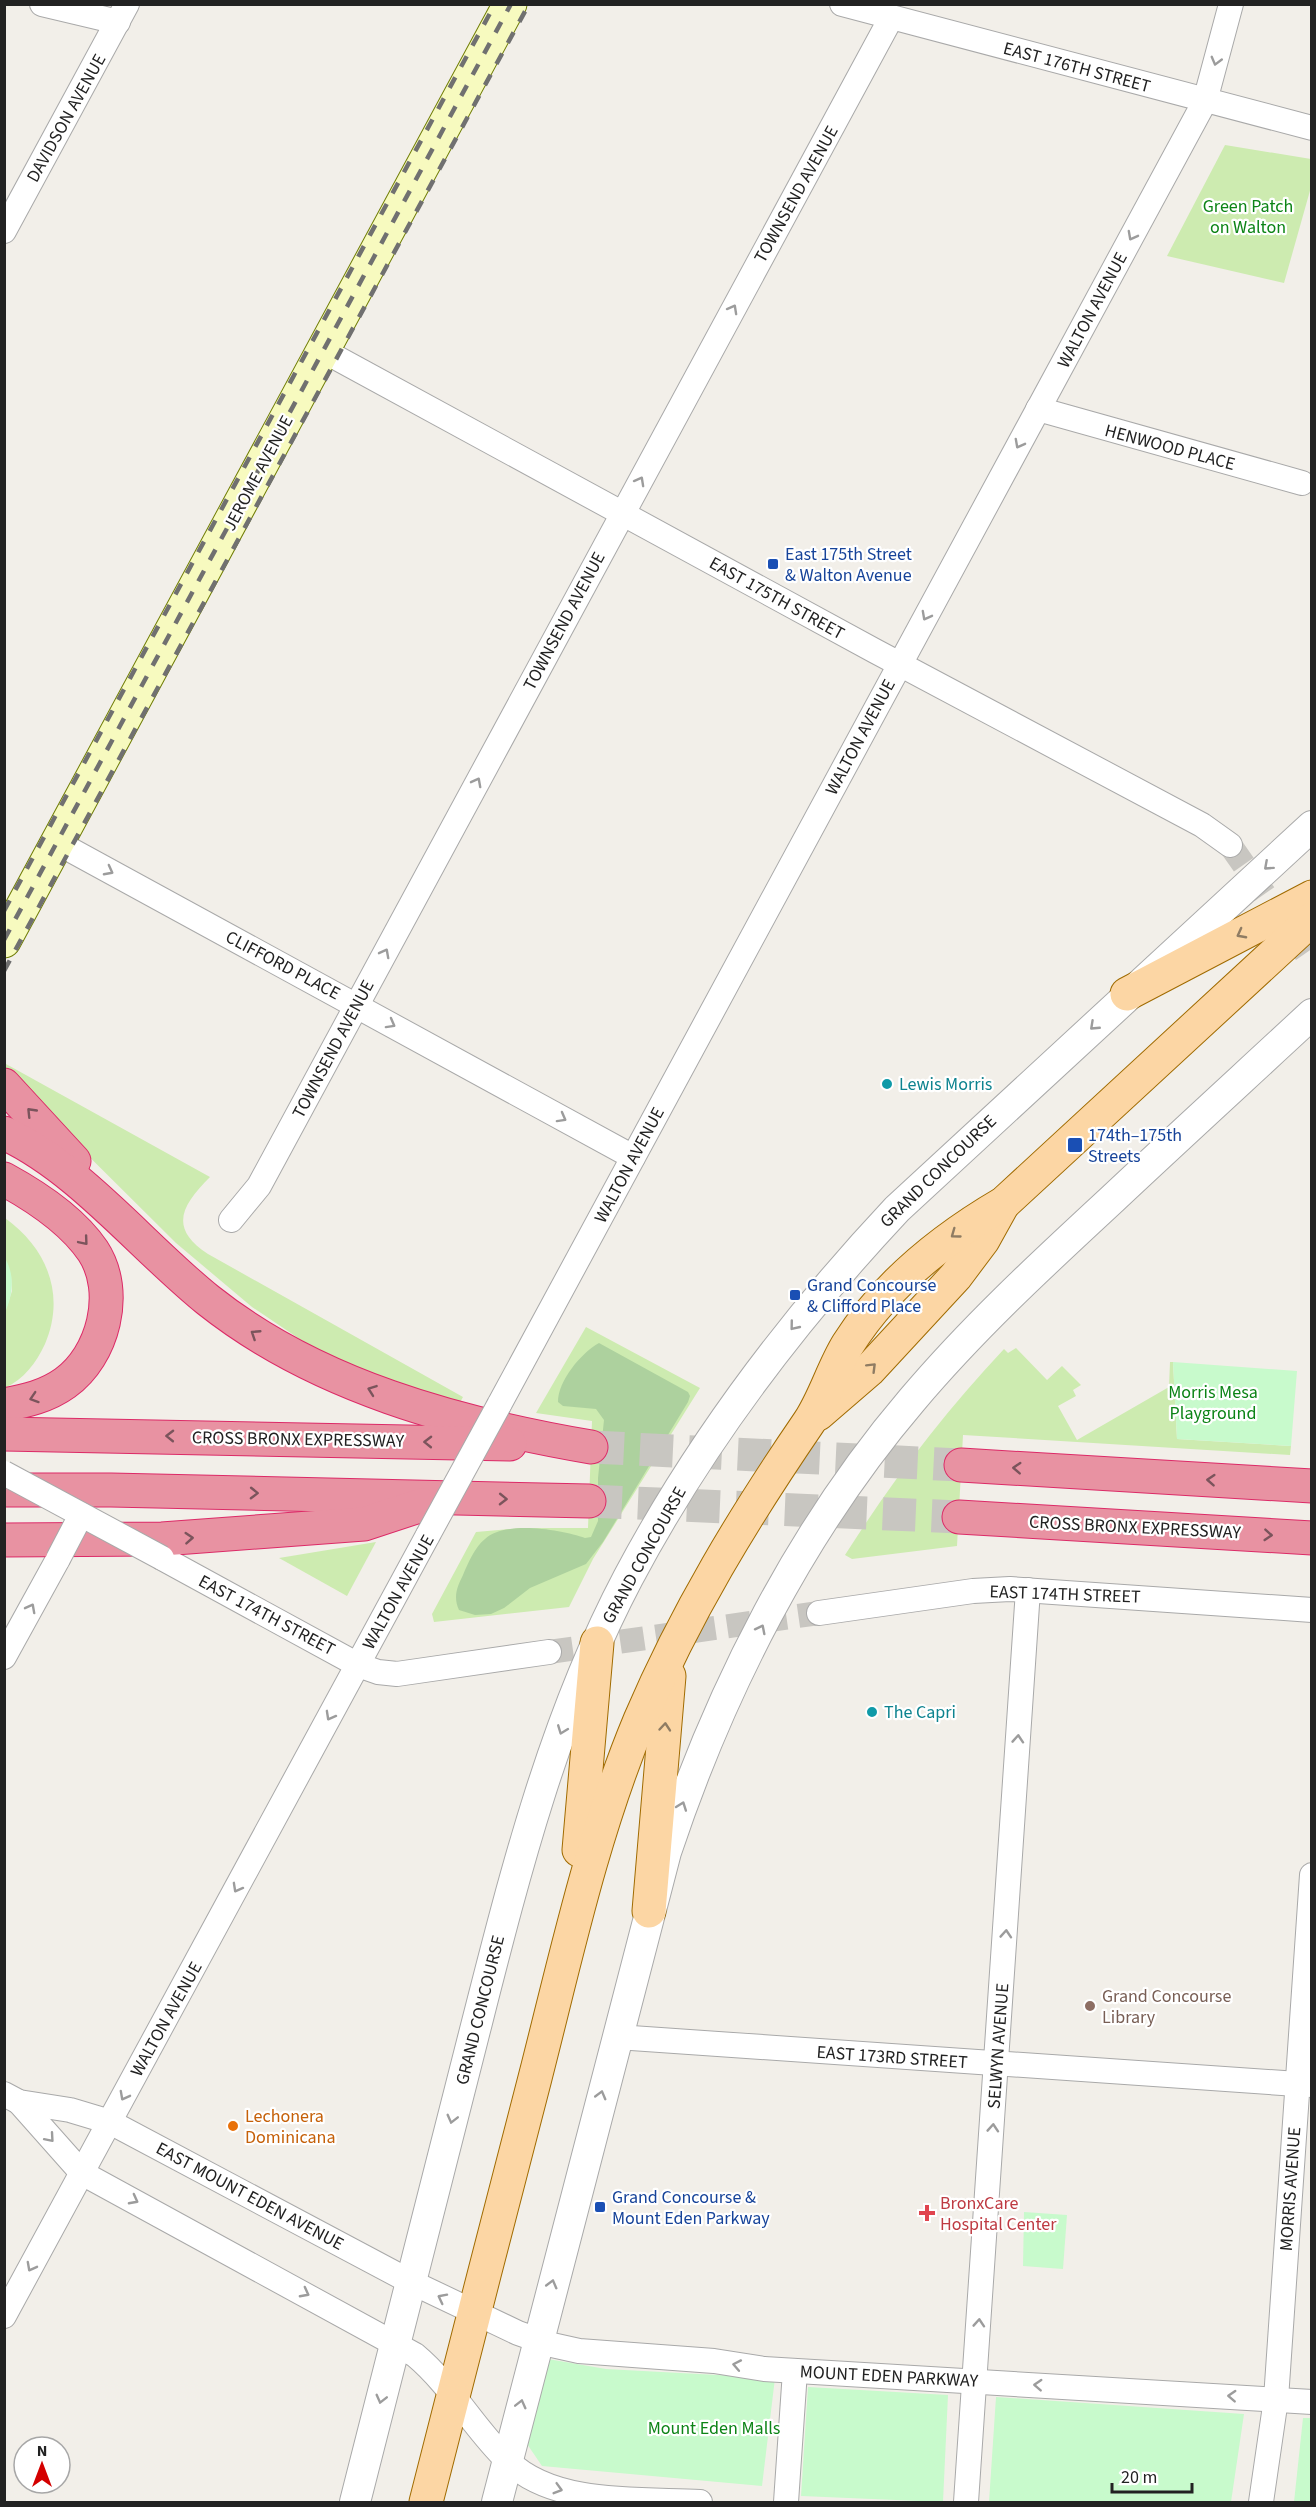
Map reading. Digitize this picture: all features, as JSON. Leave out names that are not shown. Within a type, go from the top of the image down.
[{"type":"highway","points":[[4,1085],[47,1130],[137,1236]]},
{"type":"highway","points":[[4,1133],[46,1157],[137,1236]]},
{"type":"highway","points":[[4,1179],[66,1221],[93,1252],[104,1277],[105,1314],[97,1342],[84,1364],[71,1378],[38,1397],[4,1405]]},
{"type":"highway","points":[[4,1186],[41,1202]]},
{"type":"highway","name":"CROSS BRONX EXPRESSWAY","points":[[4,1434],[591,1447],[509,1431],[449,1415],[370,1389],[306,1362],[268,1342],[219,1308],[137,1236]]},
{"type":"highway","points":[[961,1465],[1311,1486]]},
{"type":"highway","points":[[4,1490],[589,1501]]},
{"type":"highway","points":[[4,1540],[162,1539],[364,1524],[445,1498]]},
{"type":"highway","name":"CROSS BRONX EXPRESSWAY","points":[[958,1517],[1311,1538]]},
{"type":"main road","name":"JEROME AVENUE","points":[[4,941],[510,4]]},
{"type":"main road","points":[[1127,994],[1311,897]]},
{"type":"main road","points":[[426,2502],[572,1930],[614,1788],[640,1719],[671,1653],[747,1514],[812,1419],[848,1345],[884,1299],[952,1234],[1004,1203],[1311,919]]},
{"type":"main road","points":[[572,1930],[597,1643]]},
{"type":"main road","points":[[649,1911],[671,1653]]},
{"type":"street","points":[[42,4],[123,13]]},
{"type":"street","name":"EAST 176TH STREET","points":[[842,4],[1311,128]]},
{"type":"street","name":"WALTON AVENUE","points":[[4,2316],[1205,101],[1231,4]]},
{"type":"street","name":"DAVIDSON AVENUE","points":[[4,231],[123,13]]},
{"type":"street","name":"TOWNSEND AVENUE","points":[[231,1220],[259,1186],[891,18]]},
{"type":"street","name":"EAST 175TH STREET","points":[[324,351],[622,514],[1202,825],[1230,845]]},
{"type":"street","name":"HENWOOD PLACE","points":[[1038,409],[1302,483]]},
{"type":"street","name":"GRAND CONCOURSE","points":[[354,2502],[523,1847],[557,1743],[597,1643],[628,1579],[672,1501],[724,1420],[789,1332],[897,1209],[1311,826]]},
{"type":"street","name":"CLIFFORD PLACE","points":[[58,843],[633,1157]]},
{"type":"street","points":[[496,2502],[649,1911],[688,1789],[729,1694],[796,1567],[879,1442],[948,1358],[1014,1290],[1311,1014]]},
{"type":"street","name":"EAST 174TH STREET","points":[[4,1473],[358,1665],[378,1672],[398,1674],[549,1652]]},
{"type":"street","points":[[4,1657],[81,1515]]},
{"type":"street","name":"EAST 174TH STREET","points":[[819,1613],[973,1591],[1028,1590],[1311,1610]]},
{"type":"street","name":"SELWYN AVENUE","points":[[966,2502],[1028,1590]]},
{"type":"street","name":"MORRIS AVENUE","points":[[1261,2502],[1276,2399],[1304,2085],[1311,1875]]},
{"type":"street","name":"EAST 173RD STREET","points":[[616,2037],[1304,2085]]},
{"type":"street","name":"EAST MOUNT EDEN AVENUE","points":[[12,2098],[70,2110],[110,2122],[474,2314]]},
{"type":"street","name":"EAST MOUNT EDEN AVENUE","points":[[12,2098],[82,2173],[395,2342],[424,2363],[453,2393]]},
{"type":"street","name":"MOUNT EDEN PARKWAY","points":[[474,2314],[537,2341],[579,2351],[795,2371],[1311,2402]]},
{"type":"street","points":[[786,2502],[795,2371]]},
{"type":"street","points":[[453,2393],[507,2461],[529,2477],[556,2490],[589,2495],[700,2502]]},
{"type":"green space","name":"Green Patch on Walton","points":[[1225,145],[1311,159],[1311,187],[1284,283],[1167,256]]},
{"type":"green space","points":[[6,1064],[210,1177],[192,1197],[184,1216],[184,1226],[195,1244],[208,1254],[463,1397],[458,1406],[410,1391],[313,1348],[252,1307],[176,1243],[5,1073]]},
{"type":"green space","points":[[5,1218],[20,1230],[42,1258],[49,1274],[54,1308],[51,1326],[38,1358],[24,1375],[5,1388],[5,1312],[12,1291],[11,1276],[5,1258]]},
{"type":"green space","points":[[5,1258],[12,1285],[5,1312]]},
{"type":"green space","points":[[586,1327],[700,1388],[593,1559],[569,1607],[434,1622],[432,1614],[476,1532],[522,1528],[588,1528],[592,1421],[536,1413]]},
{"type":"green space","points":[[599,1343],[688,1392],[690,1396],[688,1402],[603,1542],[586,1564],[530,1588],[504,1608],[491,1614],[475,1615],[459,1610],[456,1592],[467,1565],[478,1546],[494,1533],[519,1528],[534,1528],[585,1538],[591,1537],[598,1521],[598,1478],[604,1420],[596,1409],[563,1406],[558,1402],[562,1385],[572,1368],[585,1353]]},
{"type":"green space","points":[[1016,1348],[1047,1380],[1062,1366],[1081,1385],[1073,1390],[1076,1396],[1058,1406],[1077,1440],[1169,1387],[1170,1362],[1173,1362],[1177,1439],[1291,1446],[1290,1455],[963,1435],[957,1546],[852,1559],[845,1555],[900,1474],[940,1423],[1004,1349],[1008,1353]]},
{"type":"green space","name":"Morris Mesa Playground","points":[[1173,1362],[1297,1371],[1291,1446],[1177,1439]]},
{"type":"green space","points":[[376,1542],[347,1596],[279,1558]]},
{"type":"green space","points":[[1024,2212],[1067,2215],[1063,2269],[1023,2266]]},
{"type":"green space","name":"Mount Eden Malls","points":[[542,2358],[606,2369],[775,2378],[762,2486],[542,2466],[523,2438]]},
{"type":"green space","name":"Mount Eden Malls","points":[[808,2387],[948,2395],[943,2502],[801,2496]]},
{"type":"green space","points":[[996,2397],[1244,2414],[1231,2502],[989,2502]]},
{"type":"green space","points":[[1303,2418],[1311,2418],[1311,2502],[1294,2502]]},
{"type":"tunnel","points":[[1230,845],[1312,962]]},
{"type":"tunnel","points":[[591,1447],[961,1465]]},
{"type":"tunnel","points":[[589,1501],[959,1517]]},
{"type":"tunnel","points":[[549,1652],[819,1613]]},
{"type":"railway","points":[[4,911],[495,4]]},
{"type":"railway","points":[[4,940],[511,4]]},
{"type":"railway","points":[[4,971],[529,4]]},
{"type":"place","name":"East 175th Street & Walton Avenue","points":[[773,564]]},
{"type":"place","name":"Lewis Morris","points":[[887,1084]]},
{"type":"place","name":"174th–175th Streets","points":[[1075,1145]]},
{"type":"place","name":"Grand Concourse & Clifford Place","points":[[795,1295]]},
{"type":"place","name":"The Capri","points":[[872,1712]]},
{"type":"place","name":"Grand Concourse Library","points":[[1090,2006]]},
{"type":"place","name":"Lechonera Dominicana","points":[[233,2126]]},
{"type":"place","name":"Grand Concourse & Mount Eden Parkway","points":[[600,2207]]},
{"type":"place","name":"BronxCare Hospital Center","points":[[927,2213]]}]
